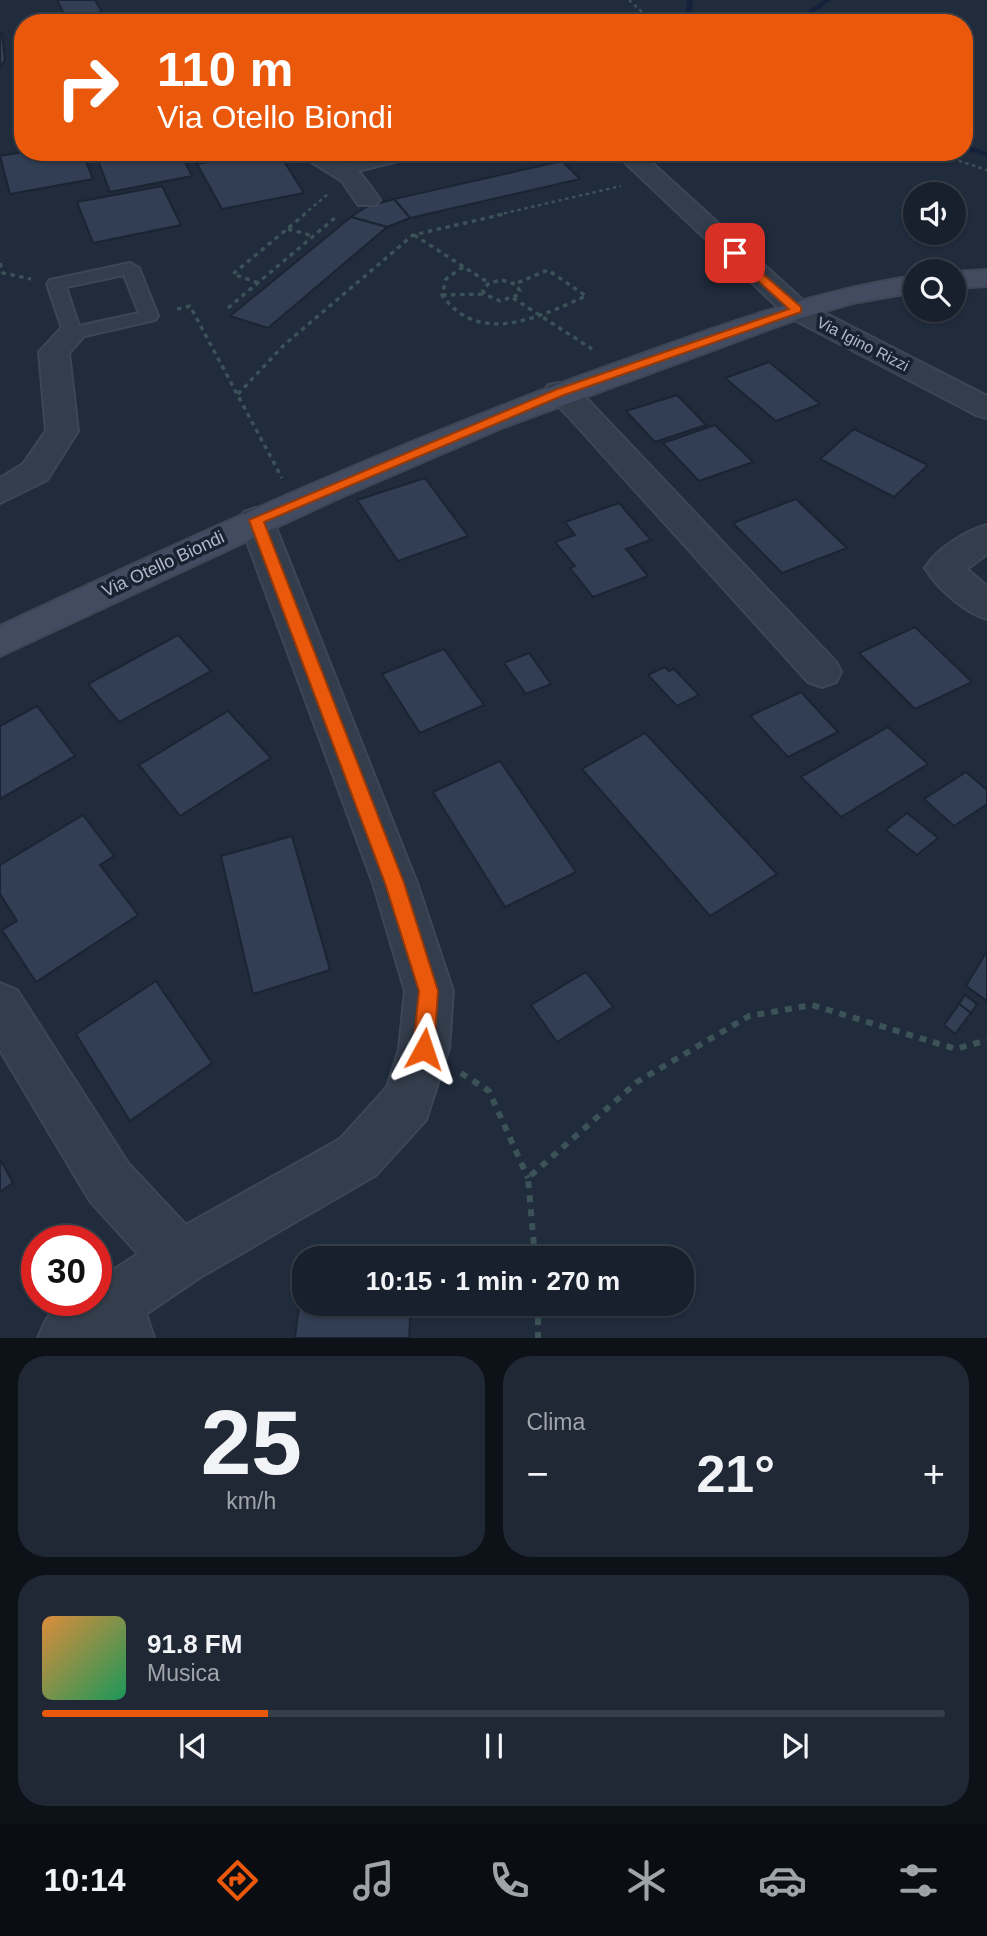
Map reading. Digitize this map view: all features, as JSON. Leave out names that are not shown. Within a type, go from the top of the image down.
[{"type":"street","points":[[326,161],[346,173],[367,200]]},
{"type":"street","name":"Via Igino Rizzi","points":[[635,161],[797,310],[987,408]]},
{"type":"street","points":[[966,279],[987,278]]},
{"type":"street","name":"Via Otello Biondi","points":[[0,642],[276,511],[559,393],[797,310],[903,287]]},
{"type":"street","points":[[0,492],[35,472],[62,431],[54,352],[72,333]]},
{"type":"street","points":[[559,393],[579,409],[822,672]]},
{"type":"street","points":[[66,1338],[120,1320],[180,1259],[358,1157],[408,1102],[424,1049],[429,991],[276,511]]},
{"type":"street","points":[[987,537],[943,568],[987,606]]},
{"type":"street","points":[[0,1006],[109,1182],[180,1259]]},
{"type":"lane","points":[[346,173],[392,161]]},
{"type":"lane","points":[[130,268],[149,316],[72,333],[56,284],[130,268]]},
{"type":"path","points":[[629,0],[644,14]]},
{"type":"path","points":[[960,161],[987,170]]},
{"type":"path","points":[[258,283],[233,274],[287,229],[346,173]]},
{"type":"path","points":[[238,394],[284,345],[413,235],[653,178]]},
{"type":"path","points":[[228,308],[335,217]]},
{"type":"path","points":[[287,229],[313,237]]},
{"type":"path","points":[[413,235],[489,283]]},
{"type":"path","points":[[0,263],[4,273],[56,284]]},
{"type":"path","points":[[463,267],[446,279],[442,295],[452,310],[488,323],[516,323],[541,316],[586,296],[548,270],[515,284]]},
{"type":"path","points":[[442,295],[484,294],[500,301],[513,298],[520,291],[515,284],[502,280],[489,283],[483,290],[484,294]]},
{"type":"path","points":[[513,298],[625,370]]},
{"type":"path","points":[[149,316],[190,306],[238,394],[276,511]]},
{"type":"path","points":[[528,1178],[637,1082],[749,1016],[812,1005],[956,1049],[987,1040]]},
{"type":"path","points":[[424,1049],[489,1091],[528,1178],[535,1246]]},
{"type":"path","points":[[538,1316],[538,1338]]},
{"type":"building","points":[[57,0],[95,0],[102,12],[90,14],[64,14]]},
{"type":"building","points":[[2,33],[5,60],[0,67],[0,34]]},
{"type":"building","points":[[14,154],[14,161],[86,161],[93,179],[10,194],[0,156]]},
{"type":"building","points":[[98,161],[184,161],[192,176],[110,192]]},
{"type":"building","points":[[213,161],[284,161],[304,193],[222,209],[197,164]]},
{"type":"building","points":[[562,161],[580,179],[410,218],[394,199]]},
{"type":"building","points":[[162,186],[181,225],[93,243],[77,202]]},
{"type":"building","points":[[394,199],[410,218],[387,227],[351,217],[366,207]]},
{"type":"building","points":[[351,217],[387,227],[268,328],[230,316]]},
{"type":"building","points":[[769,362],[820,404],[776,421],[725,378]]},
{"type":"building","points":[[677,395],[706,425],[655,442],[626,411]]},
{"type":"building","points":[[715,425],[753,462],[699,481],[663,443]]},
{"type":"building","points":[[854,429],[928,465],[894,497],[820,459]]},
{"type":"building","points":[[425,478],[468,536],[398,561],[357,500]]},
{"type":"building","points":[[796,499],[847,548],[782,573],[733,523]]},
{"type":"building","points":[[619,503],[651,540],[626,549],[648,576],[593,597],[570,568],[575,566],[555,542],[575,535],[565,522]]},
{"type":"building","points":[[915,627],[972,682],[915,709],[859,653]]},
{"type":"building","points":[[178,635],[211,671],[119,722],[88,684]]},
{"type":"building","points":[[444,649],[484,705],[420,733],[382,674]]},
{"type":"building","points":[[529,653],[551,684],[526,694],[504,663]]},
{"type":"building","points":[[665,667],[669,671],[674,669],[699,695],[677,706],[648,675]]},
{"type":"building","points":[[801,692],[838,732],[788,757],[750,716]]},
{"type":"building","points":[[37,706],[75,756],[0,799],[0,726]]},
{"type":"building","points":[[228,711],[271,758],[180,816],[139,765]]},
{"type":"building","points":[[888,727],[928,764],[841,817],[801,777]]},
{"type":"building","points":[[645,733],[777,874],[710,916],[582,769]]},
{"type":"building","points":[[500,761],[576,872],[505,907],[433,792]]},
{"type":"building","points":[[966,772],[987,790],[987,804],[954,826],[924,799]]},
{"type":"building","points":[[907,813],[938,838],[917,855],[886,830]]},
{"type":"building","points":[[83,815],[114,856],[100,865],[138,915],[36,982],[2,930],[17,921],[0,894],[0,865]]},
{"type":"building","points":[[292,836],[330,970],[253,994],[221,856]]},
{"type":"building","points":[[987,951],[987,1001],[966,986]]},
{"type":"building","points":[[586,972],[613,1007],[557,1042],[531,1005]]},
{"type":"building","points":[[156,981],[212,1063],[130,1121],[76,1034]]},
{"type":"building","points":[[965,995],[977,1004],[971,1013],[959,1004]]},
{"type":"building","points":[[959,1004],[971,1013],[955,1034],[944,1025]]},
{"type":"building","points":[[0,1159],[13,1183],[0,1192]]},
{"type":"building","points":[[298,1316],[410,1316],[409,1338],[295,1338]]},
{"type":"waterway","points":[[689,14],[690,0]]},
{"type":"waterway","points":[[807,14],[828,0]]},
{"type":"waterway","points":[[973,150],[987,154]]},
{"type":"route","points":[[424,1049],[429,991],[395,883],[256,520],[559,393],[797,310],[735,253]]}]
